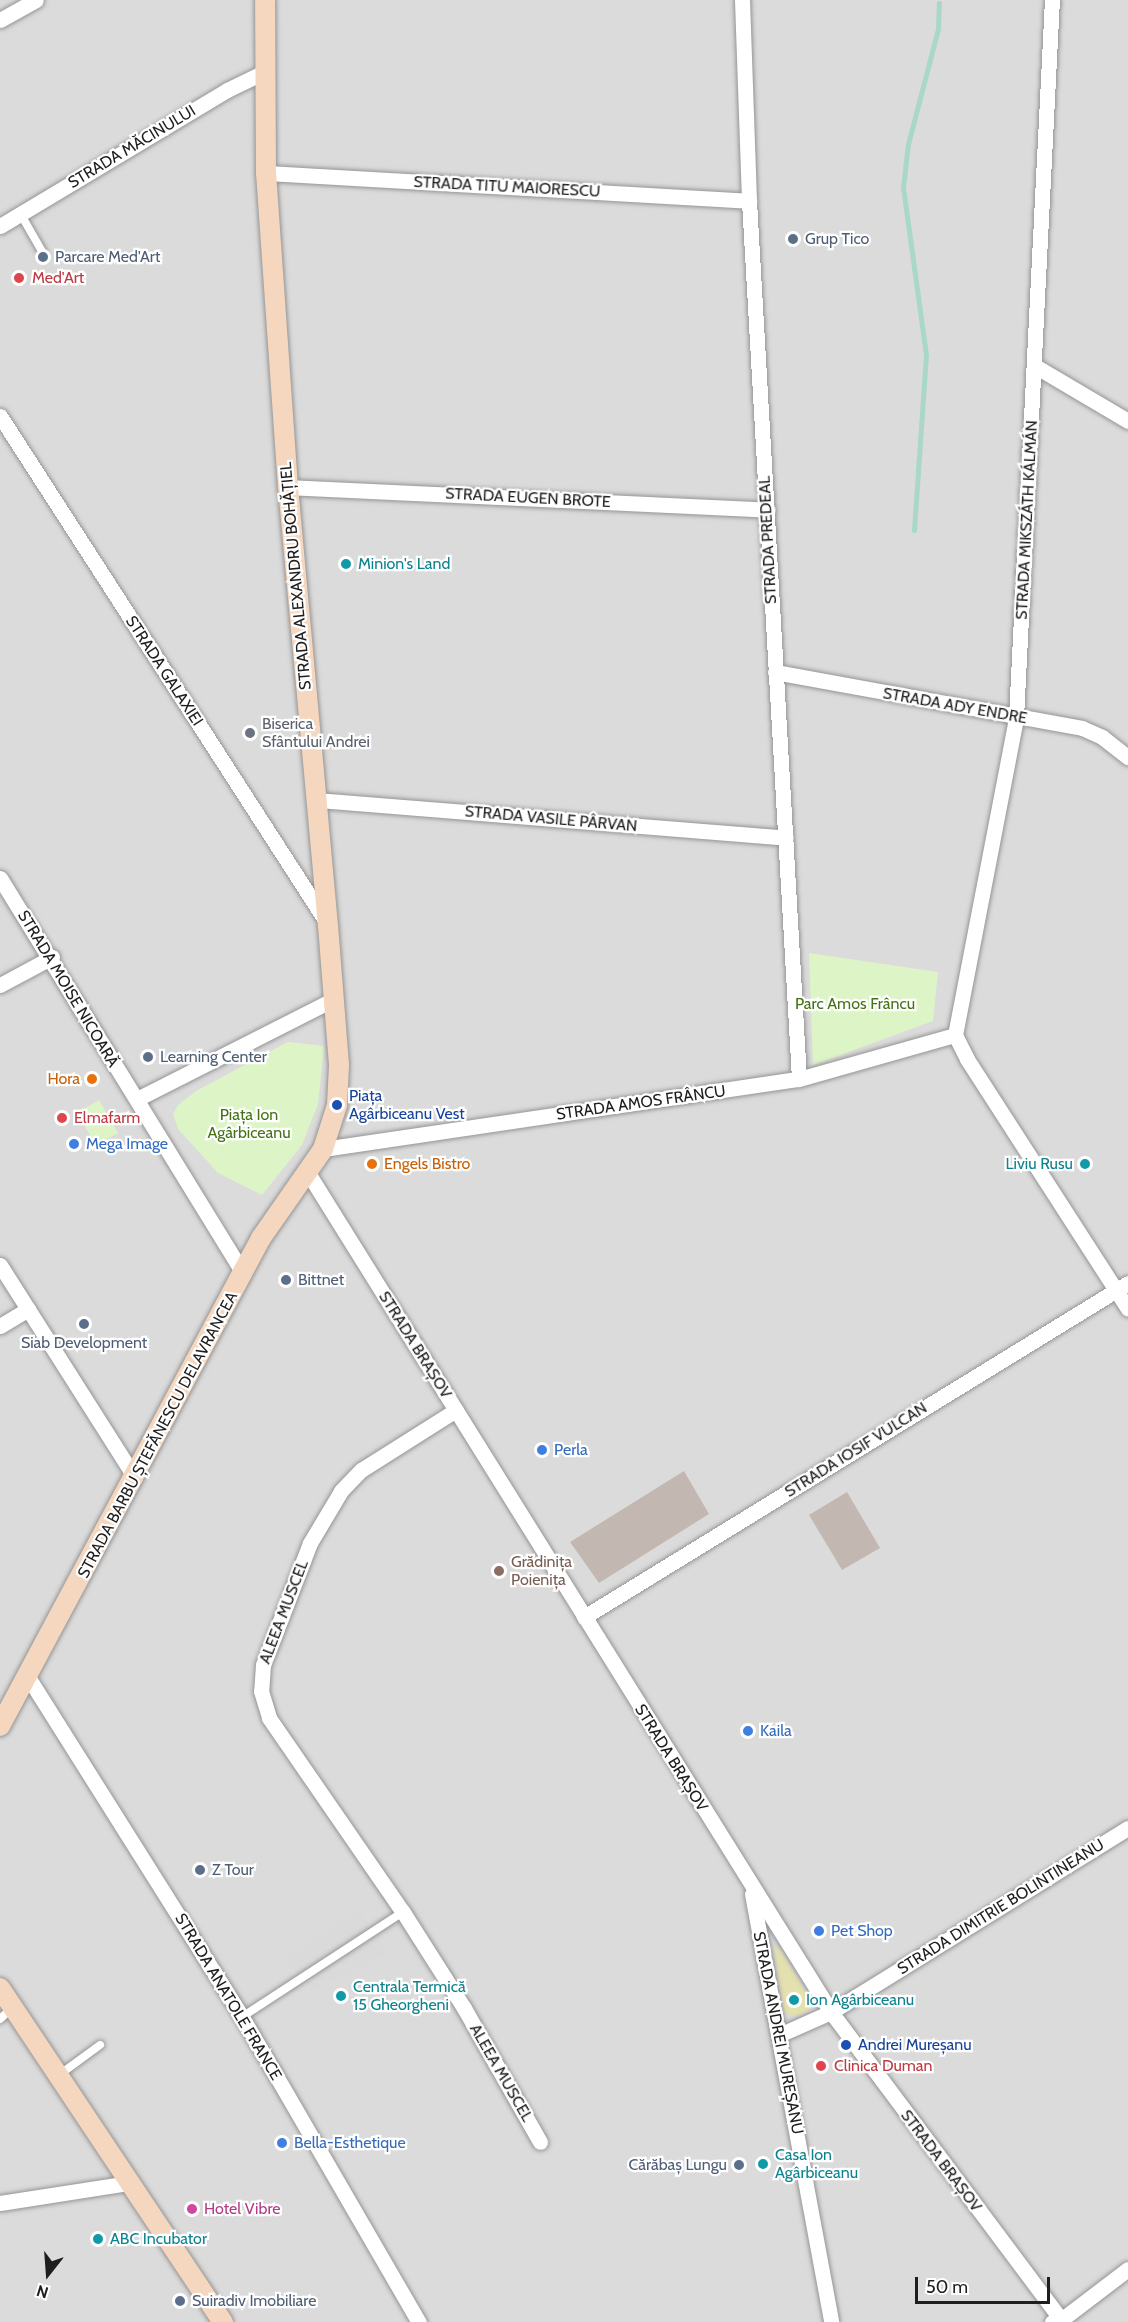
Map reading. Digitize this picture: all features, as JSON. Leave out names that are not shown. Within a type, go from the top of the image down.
[{"type":"main road","name":"STRADA ALEXANDRU BOHĂȚIEL","points":[[265,0],[266,173],[288,487],[328,926],[339,1090],[333,1127],[323,1149]]},
{"type":"main road","name":"STRADA BARBU ȘTEFĂNESCU DELAVRANCEA","points":[[0,1726],[277,1212],[308,1173],[323,1149]]},
{"type":"main road","points":[[0,1988],[7,2013],[58,2076],[223,2322]]},
{"type":"street","points":[[0,20],[36,0]]},
{"type":"street","name":"STRADA PREDEAL","points":[[742,0],[749,201],[798,1079]]},
{"type":"street","name":"STRADA MIKSZÁTH KÁLMÁN","points":[[955,1035],[1016,717],[1052,0]]},
{"type":"street","name":"STRADA MĂCINULUI","points":[[0,226],[266,71]]},
{"type":"street","name":"STRADA TITU MAIORESCU","points":[[266,173],[749,201]]},
{"type":"street","points":[[1035,366],[1128,421]]},
{"type":"street","name":"STRADA GALAXIEI","points":[[0,416],[328,926]]},
{"type":"street","name":"STRADA EUGEN BROTE","points":[[288,487],[767,510]]},
{"type":"street","name":"STRADA ADY ENDRE","points":[[775,672],[1082,728],[1102,737],[1128,757]]},
{"type":"street","name":"STRADA VASILE PÂRVAN","points":[[316,800],[785,838]]},
{"type":"street","name":"STRADA MOISE NICOARĂ","points":[[0,878],[52,957],[94,1035],[137,1099]]},
{"type":"street","points":[[0,985],[52,957]]},
{"type":"street","points":[[244,1274],[137,1099],[334,999]]},
{"type":"street","points":[[955,1035],[967,1059],[1122,1286],[1128,1309]]},
{"type":"street","name":"STRADA AMOS FRÂNCU","points":[[323,1149],[798,1079],[955,1035]]},
{"type":"street","name":"STRADA BRAȘOV","points":[[308,1173],[750,1886],[831,2012],[1059,2321]]},
{"type":"street","points":[[0,1265],[135,1478]]},
{"type":"street","name":"STRADA IOSIF VULCAN","points":[[584,1617],[1122,1286]]},
{"type":"street","points":[[0,1326],[28,1309]]},
{"type":"street","name":"ALEEA MUSCEL","points":[[456,1410],[362,1470],[341,1491],[310,1543],[263,1665],[261,1691],[269,1718],[403,1912],[464,2008],[540,2142]]},
{"type":"street","name":"STRADA ANATOLE FRANCE","points":[[28,1677],[242,2016],[419,2322]]},
{"type":"street","name":"STRADA DIMITRIE BOLINTINEANU","points":[[779,2035],[831,2012],[1128,1828]]},
{"type":"street","name":"STRADA ANDREI MUREȘANU","points":[[750,1886],[831,2322]]},
{"type":"street","points":[[0,2203],[129,2183]]},
{"type":"street","points":[[1059,2321],[1128,2270]]},
{"type":"lane","points":[[20,213],[43,254]]},
{"type":"lane","points":[[242,2016],[403,1912]]},
{"type":"lane","points":[[58,2076],[100,2045]]},
{"type":"shaded area","points":[[0,0],[1128,0],[1128,2322],[0,2322]]},
{"type":"shaded area","name":"Parcare Med'Art","points":[[38,230],[64,275],[49,284],[23,239]]},
{"type":"shaded area","points":[[684,1471],[709,1514],[599,1583],[570,1542]]},
{"type":"shaded area","points":[[847,1492],[880,1548],[842,1570],[809,1515]]},
{"type":"shaded area","points":[[359,1910],[387,1953],[312,1991],[285,1960]]},
{"type":"shaded area","points":[[774,1947],[779,1947],[811,2001],[811,2008],[797,2017],[784,2012]]},
{"type":"green space","name":"Parc Amos Frâncu","points":[[809,953],[938,972],[933,1021],[813,1065]]},
{"type":"green space","name":"Piața Ion Agârbiceanu","points":[[288,1042],[324,1046],[318,1104],[302,1145],[262,1195],[218,1173],[178,1129],[173,1114],[178,1105],[196,1091]]},
{"type":"green space","points":[[99,1100],[118,1133],[96,1145],[77,1113]]},
{"type":"waterway","points":[[914,530],[926,355],[903,187],[908,144],[938,29],[939,3]]},
{"type":"place","name":"Grup Tico","points":[[793,239]]},
{"type":"place","name":"Parcare Med'Art","points":[[43,257]]},
{"type":"place","name":"Med'Art","points":[[19,278]]},
{"type":"place","name":"Minion's Land","points":[[346,564]]},
{"type":"place","name":"Biserica Sfântului Andrei","points":[[250,733]]},
{"type":"place","name":"Learning Center","points":[[148,1057]]},
{"type":"place","name":"Hora","points":[[92,1079]]},
{"type":"place","name":"Piața Agârbiceanu Vest","points":[[337,1105]]},
{"type":"place","name":"Elmafarm","points":[[62,1118]]},
{"type":"place","name":"Mega Image","points":[[74,1144]]},
{"type":"place","name":"Engels Bistro","points":[[372,1164]]},
{"type":"place","name":"Liviu Rusu","points":[[1085,1164]]},
{"type":"place","name":"Bittnet","points":[[286,1280]]},
{"type":"place","name":"Siab Development","points":[[84,1324]]},
{"type":"place","name":"Perla","points":[[542,1450]]},
{"type":"place","name":"Grădinița Poienița","points":[[499,1571]]},
{"type":"place","name":"Kaila","points":[[748,1731]]},
{"type":"place","name":"Z Tour","points":[[200,1870]]},
{"type":"place","name":"Pet Shop","points":[[819,1931]]},
{"type":"place","name":"Centrala Termică 15 Gheorgheni","points":[[341,1996]]},
{"type":"place","name":"Ion Agârbiceanu","points":[[794,2000]]},
{"type":"place","name":"Andrei Mureșanu","points":[[846,2045]]},
{"type":"place","name":"Clinica Duman","points":[[821,2066]]},
{"type":"place","name":"Bella-Esthetique","points":[[282,2143]]},
{"type":"place","name":"Casa Ion Agârbiceanu","points":[[763,2164]]},
{"type":"place","name":"Cărăbaș Lungu","points":[[739,2165]]},
{"type":"place","name":"Hotel Vibre","points":[[192,2209]]},
{"type":"place","name":"ABC Incubator","points":[[98,2239]]},
{"type":"place","name":"Suiradiv Imobiliare","points":[[180,2301]]}]
